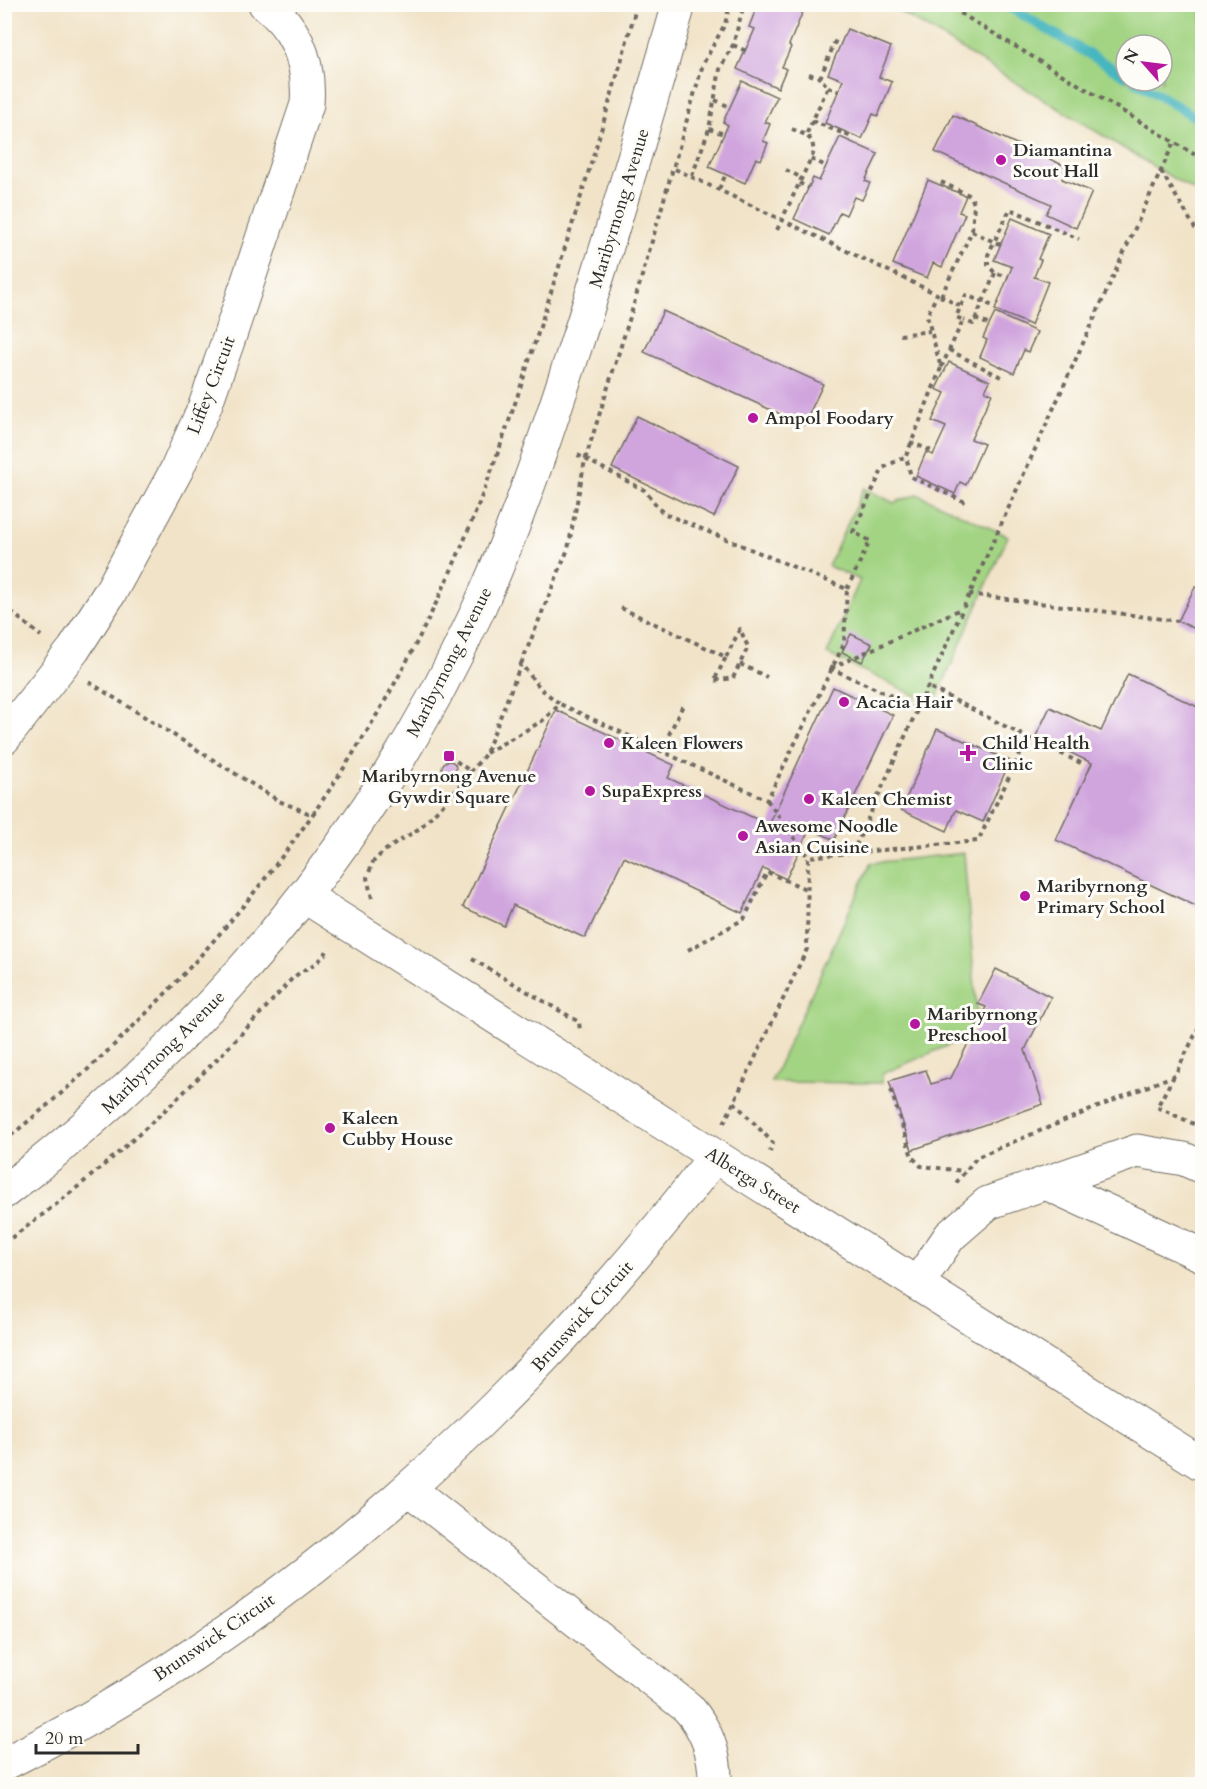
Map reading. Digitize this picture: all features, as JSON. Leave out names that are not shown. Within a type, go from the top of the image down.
[{"type":"street","name":"Liffey Circuit","points":[[4,738],[64,661],[111,591],[146,531],[205,406],[303,120],[308,88],[304,57],[289,28],[266,4]]},
{"type":"street","name":"Maribyrnong Avenue","points":[[4,1192],[74,1137],[159,1060],[251,961],[304,896],[350,832],[419,722],[477,611],[520,510],[546,437],[627,183],[679,4]]},
{"type":"street","name":"Alberga Street","points":[[304,896],[717,1144],[917,1284],[1203,1464]]},
{"type":"street","name":"Brunswick Circuit","points":[[4,1764],[83,1721],[218,1636],[284,1589],[409,1489],[540,1364],[660,1228],[717,1144]]},
{"type":"street","points":[[917,1284],[951,1236],[988,1203],[1137,1151],[1184,1159],[1203,1167]]},
{"type":"street","points":[[1046,1183],[1203,1255]]},
{"type":"street","points":[[409,1489],[688,1708],[698,1720],[711,1750],[715,1785]]},
{"type":"path","points":[[4,1142],[80,1079],[171,990],[235,916],[316,812],[396,679],[437,601],[468,532],[521,384],[574,217],[637,4]]},
{"type":"path","points":[[486,753],[568,549],[585,460],[596,431],[675,169],[703,64],[725,24],[730,4]]},
{"type":"path","points":[[692,177],[709,129],[720,69],[733,45],[744,4]]},
{"type":"path","points":[[945,4],[1203,159]]},
{"type":"path","points":[[955,4],[962,15]]},
{"type":"path","points":[[820,78],[837,37]]},
{"type":"path","points":[[733,45],[746,51]]},
{"type":"path","points":[[809,74],[820,78],[828,87],[839,91]]},
{"type":"path","points":[[806,135],[828,87]]},
{"type":"path","points":[[715,100],[730,107]]},
{"type":"path","points":[[812,121],[852,137]]},
{"type":"path","points":[[709,129],[724,134]]},
{"type":"path","points":[[777,230],[814,152],[812,141],[806,135],[792,129]]},
{"type":"path","points":[[852,854],[1174,142]]},
{"type":"path","points":[[811,159],[826,165]]},
{"type":"path","points":[[675,169],[960,306]]},
{"type":"path","points":[[786,170],[802,178]]},
{"type":"path","points":[[1161,170],[1203,240]]},
{"type":"path","points":[[719,189],[726,174]]},
{"type":"path","points":[[941,182],[971,196],[975,204],[972,231],[927,316],[941,368]]},
{"type":"path","points":[[799,183],[809,188]]},
{"type":"path","points":[[1008,277],[995,273],[988,265],[988,255],[1010,209],[1078,239]]},
{"type":"path","points":[[972,231],[1000,244]]},
{"type":"path","points":[[995,273],[983,302],[973,324],[956,317],[966,295],[983,302],[996,307]]},
{"type":"path","points":[[975,319],[990,325]]},
{"type":"path","points":[[963,320],[906,456],[910,477],[967,503]]},
{"type":"path","points":[[900,335],[930,331]]},
{"type":"path","points":[[949,350],[1001,377]]},
{"type":"path","points":[[546,437],[644,490],[663,513],[847,589]]},
{"type":"path","points":[[910,442],[934,452]]},
{"type":"path","points":[[767,800],[830,668],[844,644],[847,589],[870,541],[853,532],[883,468],[906,456]]},
{"type":"path","points":[[969,594],[1178,621]]},
{"type":"path","points":[[4,606],[21,617],[78,675],[279,801],[308,813],[316,812],[384,851]]},
{"type":"path","points":[[621,608],[726,657]]},
{"type":"path","points":[[830,668],[962,609]]},
{"type":"path","points":[[740,629],[748,647],[733,678],[714,681],[726,657],[740,629]]},
{"type":"path","points":[[521,664],[541,689],[560,704],[767,800],[808,857],[807,949],[717,1144]]},
{"type":"path","points":[[740,664],[767,677]]},
{"type":"path","points":[[830,668],[918,708]]},
{"type":"path","points":[[927,686],[1083,764]]},
{"type":"path","points":[[375,905],[367,878],[373,862],[384,851],[420,828],[450,797],[486,753],[542,721],[560,704]]},
{"type":"path","points":[[661,751],[684,704]]},
{"type":"path","points":[[808,857],[978,841],[1028,738]]},
{"type":"path","points":[[449,756],[470,771]]},
{"type":"path","points":[[688,950],[744,919],[767,872],[808,890]]},
{"type":"path","points":[[4,1243],[171,1107],[240,1037],[296,974],[322,959],[329,947],[332,949]]},
{"type":"path","points":[[462,952],[579,1022],[580,1038]]},
{"type":"path","points":[[1203,1021],[1156,1107],[1203,1128]]},
{"type":"path","points":[[955,1184],[977,1156],[1174,1075]]},
{"type":"path","points":[[891,1090],[912,1157],[921,1166],[965,1171]]},
{"type":"green space","points":[[889,5],[1202,5],[1202,195],[1171,177]]},
{"type":"green space","points":[[864,488],[894,503],[917,494],[1008,536],[934,704],[827,654],[860,580],[828,566]]},
{"type":"green space","name":"Maribyrnong Preschool","points":[[964,853],[977,1014],[963,1039],[882,1074],[882,1083],[771,1082],[871,863]]},
{"type":"building","points":[[758,4],[806,4],[789,45],[791,47],[782,67],[786,69],[778,88],[737,69],[755,29],[749,27]]},
{"type":"building","points":[[847,29],[891,47],[879,77],[892,82],[878,116],[873,114],[862,139],[825,123],[843,80],[828,74]]},
{"type":"building","points":[[742,81],[777,97],[765,122],[770,124],[763,141],[768,143],[761,160],[756,158],[745,183],[709,167],[728,125],[723,122]]},
{"type":"building","name":"Diamantina Scout Hall","points":[[953,115],[1067,167],[1062,179],[1092,192],[1076,228],[1046,214],[1051,204],[935,152]]},
{"type":"building","points":[[840,137],[878,154],[865,181],[870,183],[862,200],[854,197],[846,215],[840,212],[829,235],[794,219],[813,178],[819,181]]},
{"type":"building","points":[[928,180],[966,196],[959,212],[965,214],[942,267],[933,263],[927,278],[893,264]]},
{"type":"building","points":[[1012,218],[1049,234],[1038,259],[1041,260],[1034,277],[1048,282],[1031,325],[995,310],[1012,267],[994,260]]},
{"type":"building","points":[[663,311],[823,384],[804,425],[644,352]]},
{"type":"building","points":[[995,313],[1037,332],[1028,352],[1024,350],[1014,373],[980,357],[987,340],[983,338]]},
{"type":"building","points":[[949,362],[990,381],[985,391],[992,394],[971,439],[984,444],[966,485],[960,482],[955,494],[916,476],[926,452],[933,455],[946,427],[932,421],[945,393],[936,389]]},
{"type":"building","points":[[637,416],[739,466],[714,517],[612,468]]},
{"type":"building","points":[[1195,587],[1202,590],[1202,632],[1178,621]]},
{"type":"building","points":[[851,634],[872,644],[862,662],[842,652]]},
{"type":"building","points":[[1128,674],[1202,709],[1202,909],[1056,840],[1092,763],[1036,736],[1050,707],[1101,731]]},
{"type":"building","points":[[833,687],[893,715],[834,840],[810,828],[786,879],[763,868],[742,913],[624,857],[585,938],[513,905],[504,926],[463,907],[556,710],[674,765],[668,778],[769,825]]},
{"type":"building","points":[[937,729],[1010,761],[983,822],[956,810],[947,831],[901,810]]},
{"type":"building","points":[[446,761],[452,761],[456,768],[452,775],[446,775],[442,771],[442,765]]},
{"type":"building","points":[[996,969],[1051,997],[1025,1050],[1043,1104],[912,1150],[889,1081],[926,1070],[931,1084],[951,1078],[986,1007],[978,1004]]},
{"type":"waterway","points":[[1004,4],[1114,69]]},
{"type":"waterway","points":[[1155,93],[1202,121]]},
{"type":"place","name":"Diamantina Scout Hall","points":[[1001,160]]},
{"type":"place","name":"Ampol Foodary","points":[[753,418]]},
{"type":"place","name":"Acacia Hair","points":[[844,702]]},
{"type":"place","name":"Kaleen Flowers","points":[[609,743]]},
{"type":"place","name":"Child Health Clinic","points":[[968,753]]},
{"type":"place","name":"Maribyrnong Avenue Gywdir Square","points":[[449,756]]},
{"type":"place","name":"SupaExpress","points":[[590,791]]},
{"type":"place","name":"Kaleen Chemist","points":[[809,799]]},
{"type":"place","name":"Awesome Noodle Asian Cuisine","points":[[743,836]]},
{"type":"place","name":"Maribyrnong Primary School","points":[[1025,896]]},
{"type":"place","name":"Maribyrnong Preschool","points":[[915,1024]]},
{"type":"place","name":"Kaleen Cubby House","points":[[330,1128]]}]
